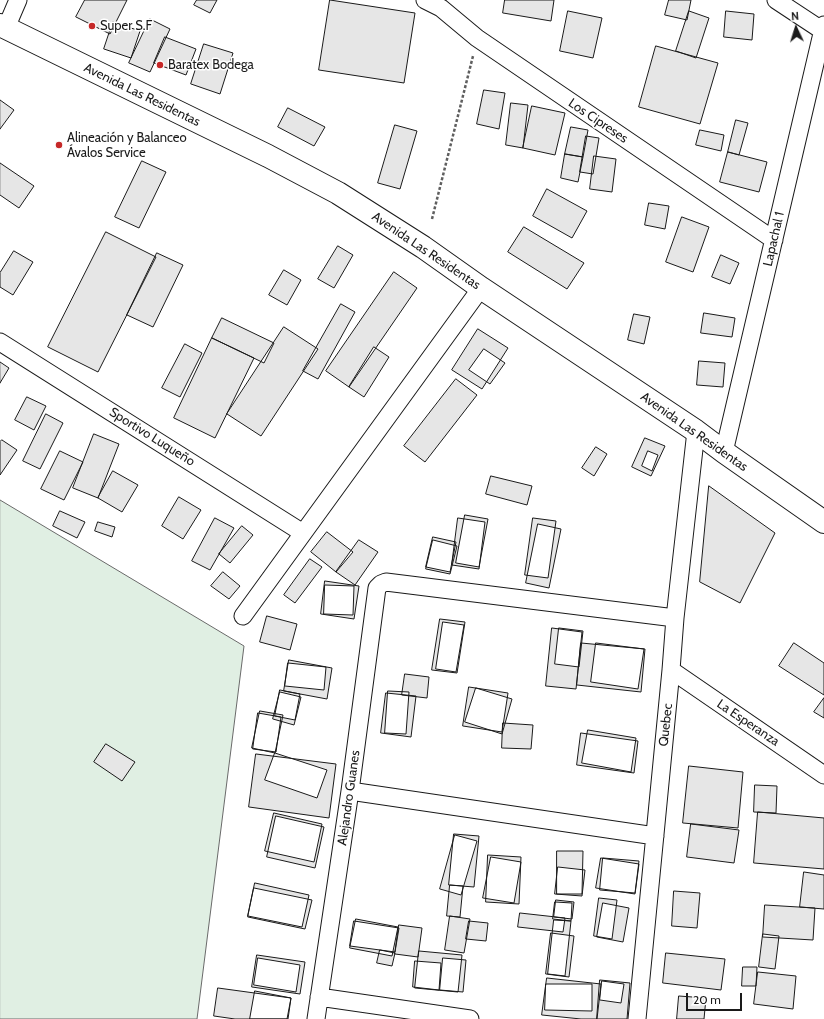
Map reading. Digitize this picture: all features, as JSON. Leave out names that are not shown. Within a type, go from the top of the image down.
[{"type":"main road","name":"Avenida Las Residentas","points":[[3,27],[261,153],[338,193],[423,247],[481,288],[696,431],[824,522]]},
{"type":"street","points":[[3,27],[18,0]]},
{"type":"street","name":"Los Cipreses","points":[[425,0],[441,8],[477,38],[774,240]]},
{"type":"street","points":[[776,0],[823,28]]},
{"type":"street","name":"Lapachal 1","points":[[724,452],[823,28]]},
{"type":"street","points":[[243,616],[481,288]]},
{"type":"street","name":"Sportivo Luqueño","points":[[0,342],[303,533]]},
{"type":"street","name":"Quebec","points":[[636,1019],[672,670],[675,618],[696,431]]},
{"type":"street","name":"Alejandro Guanes","points":[[316,1019],[350,791],[377,588],[386,582],[675,618]]},
{"type":"street","name":"La Esperanza","points":[[672,670],[824,775]]},
{"type":"street","points":[[350,791],[655,836]]},
{"type":"street","points":[[319,997],[470,1019]]},
{"type":"path","points":[[432,219],[477,38]]},
{"type":"green space","points":[[0,500],[244,646],[197,1019],[0,1019]]},
{"type":"building","points":[[85,0],[127,0],[110,34],[76,17]]},
{"type":"building","points":[[197,0],[217,0],[210,13],[194,5]]},
{"type":"building","points":[[330,0],[415,13],[404,83],[319,70]]},
{"type":"building","points":[[505,0],[554,0],[551,21],[503,13]]},
{"type":"building","points":[[669,0],[691,0],[687,20],[665,15]]},
{"type":"building","points":[[568,11],[602,18],[593,58],[560,51]]},
{"type":"building","points":[[689,11],[709,18],[696,58],[676,51]]},
{"type":"building","points":[[726,11],[754,14],[752,40],[724,37]]},
{"type":"building","points":[[150,19],[170,29],[150,72],[129,63]]},
{"type":"building","points":[[113,22],[140,31],[131,58],[104,49]]},
{"type":"building","points":[[165,37],[196,49],[186,75],[154,63]]},
{"type":"building","points":[[204,44],[233,53],[220,94],[191,84]]},
{"type":"building","points":[[656,46],[718,63],[700,124],[639,107]]},
{"type":"building","points":[[484,90],[505,93],[499,129],[477,124]]},
{"type":"building","points":[[0,100],[14,110],[0,129]]},
{"type":"building","points":[[511,103],[528,105],[523,148],[506,145]]},
{"type":"building","points":[[532,106],[565,113],[555,155],[523,148]]},
{"type":"building","points":[[288,108],[325,127],[314,146],[278,127]]},
{"type":"building","points":[[736,120],[748,123],[739,155],[728,152]]},
{"type":"building","points":[[395,125],[417,131],[400,189],[378,183]]},
{"type":"building","points":[[571,127],[588,130],[583,157],[565,154]]},
{"type":"building","points":[[700,130],[724,135],[721,151],[696,145]]},
{"type":"building","points":[[586,136],[599,138],[593,174],[580,172]]},
{"type":"building","points":[[728,152],[767,162],[759,192],[720,182]]},
{"type":"building","points":[[565,154],[583,157],[578,182],[561,178]]},
{"type":"building","points":[[594,156],[616,159],[612,192],[590,189]]},
{"type":"building","points":[[142,161],[166,172],[139,228],[115,217]]},
{"type":"building","points":[[0,163],[34,186],[19,208],[0,195]]},
{"type":"building","points":[[547,189],[587,211],[572,238],[533,216]]},
{"type":"building","points":[[649,203],[669,206],[665,229],[645,225]]},
{"type":"building","points":[[682,217],[709,227],[693,272],[666,262]]},
{"type":"building","points":[[524,227],[584,263],[567,289],[508,252]]},
{"type":"building","points":[[106,232],[156,257],[98,372],[48,347]]},
{"type":"building","points":[[338,246],[353,255],[334,288],[318,279]]},
{"type":"building","points":[[14,251],[33,262],[13,295],[0,287],[0,273]]},
{"type":"building","points":[[157,253],[183,265],[153,327],[127,315]]},
{"type":"building","points":[[721,255],[739,263],[730,284],[712,277]]},
{"type":"building","points":[[284,270],[301,280],[287,305],[269,295]]},
{"type":"building","points":[[394,272],[417,288],[349,387],[326,371]]},
{"type":"building","points":[[341,304],[355,312],[318,379],[303,371]]},
{"type":"building","points":[[704,313],[735,318],[732,337],[701,333]]},
{"type":"building","points":[[634,314],[650,317],[644,344],[628,340]]},
{"type":"building","points":[[222,318],[274,343],[264,363],[212,338]]},
{"type":"building","points":[[284,327],[318,349],[261,436],[227,414]]},
{"type":"building","points":[[478,329],[508,348],[482,389],[452,370]]},
{"type":"building","points":[[212,338],[254,358],[215,438],[174,418]]},
{"type":"building","points":[[185,344],[202,353],[180,397],[162,388]]},
{"type":"building","points":[[374,347],[389,357],[364,397],[349,387]]},
{"type":"building","points":[[484,349],[505,363],[490,384],[469,370]]},
{"type":"building","points":[[699,361],[725,363],[723,387],[697,385]]},
{"type":"building","points":[[0,362],[9,368],[0,383]]},
{"type":"building","points":[[456,379],[477,395],[425,462],[404,446]]},
{"type":"building","points":[[27,397],[46,406],[34,430],[15,420]]},
{"type":"building","points":[[46,414],[63,423],[40,469],[23,461]]},
{"type":"building","points":[[94,434],[119,444],[98,498],[73,488]]},
{"type":"building","points":[[645,438],[665,446],[651,476],[632,467]]},
{"type":"building","points":[[2,440],[17,450],[0,475],[0,442]]},
{"type":"building","points":[[596,447],[607,454],[594,476],[582,468]]},
{"type":"building","points":[[60,451],[83,462],[64,500],[41,489]]},
{"type":"building","points":[[648,451],[658,455],[652,471],[642,466]]},
{"type":"building","points":[[113,471],[138,485],[122,512],[98,498]]},
{"type":"building","points":[[491,476],[532,486],[527,505],[486,494]]},
{"type":"building","points":[[709,486],[775,533],[740,603],[700,582]]},
{"type":"building","points":[[179,497],[201,510],[183,539],[162,526]]},
{"type":"building","points":[[60,511],[85,522],[77,538],[53,526]]},
{"type":"building","points":[[465,515],[488,519],[479,567],[456,563]]},
{"type":"building","points":[[215,518],[234,528],[210,570],[192,561]]},
{"type":"building","points":[[458,518],[485,522],[479,569],[452,565]]},
{"type":"building","points":[[533,518],[556,521],[548,578],[525,575]]},
{"type":"building","points":[[98,522],[115,527],[112,537],[95,531]]},
{"type":"building","points":[[538,524],[561,529],[549,588],[526,583]]},
{"type":"building","points":[[242,526],[253,535],[230,563],[219,554]]},
{"type":"building","points":[[327,532],[353,552],[336,572],[311,552]]},
{"type":"building","points":[[433,537],[456,542],[450,572],[426,567]]},
{"type":"building","points":[[359,540],[378,552],[355,585],[336,572]]},
{"type":"building","points":[[433,540],[457,546],[450,574],[426,569]]},
{"type":"building","points":[[310,559],[322,567],[295,603],[284,595]]},
{"type":"building","points":[[223,572],[240,586],[229,599],[211,586]]},
{"type":"building","points":[[325,581],[359,586],[354,619],[321,614]]},
{"type":"building","points":[[325,585],[354,586],[353,615],[324,614]]},
{"type":"building","points":[[267,616],[297,624],[290,650],[260,642]]},
{"type":"building","points":[[440,619],[465,622],[457,673],[432,670]]},
{"type":"building","points":[[443,622],[464,625],[456,672],[436,669]]},
{"type":"building","points":[[552,628],[582,632],[576,689],[546,686]]},
{"type":"building","points":[[559,628],[583,631],[579,667],[555,664]]},
{"type":"building","points":[[581,643],[645,649],[641,692],[577,685]]},
{"type":"building","points":[[596,643],[644,649],[638,689],[591,682]]},
{"type":"building","points":[[794,643],[824,663],[824,695],[779,666]]},
{"type":"building","points":[[289,660],[332,668],[327,699],[284,691]]},
{"type":"building","points":[[288,663],[326,667],[324,690],[285,686]]},
{"type":"building","points":[[405,674],[429,677],[427,698],[402,695]]},
{"type":"building","points":[[469,687],[508,693],[502,732],[463,726]]},
{"type":"building","points":[[476,688],[512,699],[502,734],[465,722]]},
{"type":"building","points":[[280,690],[300,694],[295,720],[275,716]]},
{"type":"building","points":[[388,691],[409,692],[406,734],[385,733]]},
{"type":"building","points":[[280,692],[301,697],[294,725],[273,719]]},
{"type":"building","points":[[386,693],[416,696],[411,737],[381,733]]},
{"type":"building","points":[[824,698],[824,718],[814,712]]},
{"type":"building","points":[[260,711],[283,715],[275,753],[252,748]]},
{"type":"building","points":[[258,713],[281,717],[276,752],[253,749]]},
{"type":"building","points":[[503,723],[533,725],[531,749],[502,748]]},
{"type":"building","points":[[588,730],[636,738],[631,772],[582,763]]},
{"type":"building","points":[[581,733],[638,741],[634,773],[577,765]]},
{"type":"building","points":[[106,744],[135,762],[122,781],[94,762]]},
{"type":"building","points":[[275,753],[327,770],[317,798],[265,780]]},
{"type":"building","points":[[256,754],[336,764],[329,818],[249,807]]},
{"type":"building","points":[[689,766],[743,772],[738,828],[683,823]]},
{"type":"building","points":[[755,785],[777,786],[776,813],[754,812]]},
{"type":"building","points":[[758,812],[824,818],[824,869],[754,863]]},
{"type":"building","points":[[274,813],[322,824],[314,862],[265,851]]},
{"type":"building","points":[[276,816],[324,827],[315,868],[267,857]]},
{"type":"building","points":[[691,824],[739,830],[734,863],[687,857]]},
{"type":"building","points":[[454,834],[479,836],[474,887],[449,885]]},
{"type":"building","points":[[455,835],[477,841],[461,895],[440,889]]},
{"type":"building","points":[[557,851],[583,851],[582,894],[557,894]]},
{"type":"building","points":[[488,855],[521,857],[519,904],[486,902]]},
{"type":"building","points":[[491,857],[521,862],[514,903],[483,898]]},
{"type":"building","points":[[601,858],[639,864],[635,894],[596,888]]},
{"type":"building","points":[[603,858],[639,861],[635,893],[600,890]]},
{"type":"building","points":[[558,867],[585,870],[582,896],[555,894]]},
{"type":"building","points":[[804,872],[824,875],[824,909],[800,907]]},
{"type":"building","points":[[255,883],[309,895],[302,927],[248,916]]},
{"type":"building","points":[[450,885],[463,886],[460,917],[447,916]]},
{"type":"building","points":[[254,888],[312,900],[305,929],[248,917]]},
{"type":"building","points":[[674,891],[700,893],[697,928],[672,926]]},
{"type":"building","points":[[599,898],[617,900],[612,939],[594,936]]},
{"type":"building","points":[[556,900],[574,902],[572,919],[554,917]]},
{"type":"building","points":[[555,902],[572,903],[571,921],[553,919]]},
{"type":"building","points":[[603,903],[629,908],[623,942],[597,937]]},
{"type":"building","points":[[765,905],[815,908],[813,940],[763,937]]},
{"type":"building","points":[[520,913],[565,918],[563,932],[518,927]]},
{"type":"building","points":[[450,916],[470,919],[464,953],[445,950]]},
{"type":"building","points":[[356,919],[398,927],[392,956],[350,948]]},
{"type":"building","points":[[554,920],[571,921],[565,976],[548,974]]},
{"type":"building","points":[[354,921],[399,928],[395,952],[350,946]]},
{"type":"building","points":[[469,921],[488,923],[486,941],[466,939]]},
{"type":"building","points":[[399,925],[422,928],[418,957],[395,954]]},
{"type":"building","points":[[551,933],[574,936],[569,977],[546,974]]},
{"type":"building","points":[[763,934],[779,936],[775,969],[759,967]]},
{"type":"building","points":[[380,950],[395,953],[392,966],[377,963]]},
{"type":"building","points":[[419,951],[462,955],[458,992],[415,988]]},
{"type":"building","points":[[666,953],[725,959],[721,990],[663,983]]},
{"type":"building","points":[[257,955],[305,962],[300,994],[252,987]]},
{"type":"building","points":[[258,958],[300,965],[296,992],[254,985]]},
{"type":"building","points":[[443,958],[466,960],[463,992],[440,990]]},
{"type":"building","points":[[415,961],[441,963],[439,990],[413,987]]},
{"type":"building","points":[[743,967],[757,967],[756,986],[742,986]]},
{"type":"building","points":[[758,972],[796,976],[793,1009],[754,1004]]},
{"type":"building","points":[[547,978],[601,984],[597,1019],[542,1015]]},
{"type":"building","points":[[600,980],[630,983],[627,1019],[597,1019]]},
{"type":"building","points":[[602,981],[624,984],[621,1003],[600,1000]]},
{"type":"building","points":[[546,984],[592,984],[592,1011],[545,1010]]},
{"type":"building","points":[[218,988],[291,998],[288,1019],[235,1019],[214,1016]]},
{"type":"building","points":[[255,991],[291,998],[287,1019],[250,1019]]},
{"type":"building","points":[[679,996],[706,998],[704,1019],[677,1019]]},
{"type":"place","name":"Super S.F","points":[[92,26]]},
{"type":"place","name":"Baratex Bodega","points":[[160,65]]},
{"type":"place","name":"Alineación y Balanceo Ávalos Service","points":[[59,145]]}]
